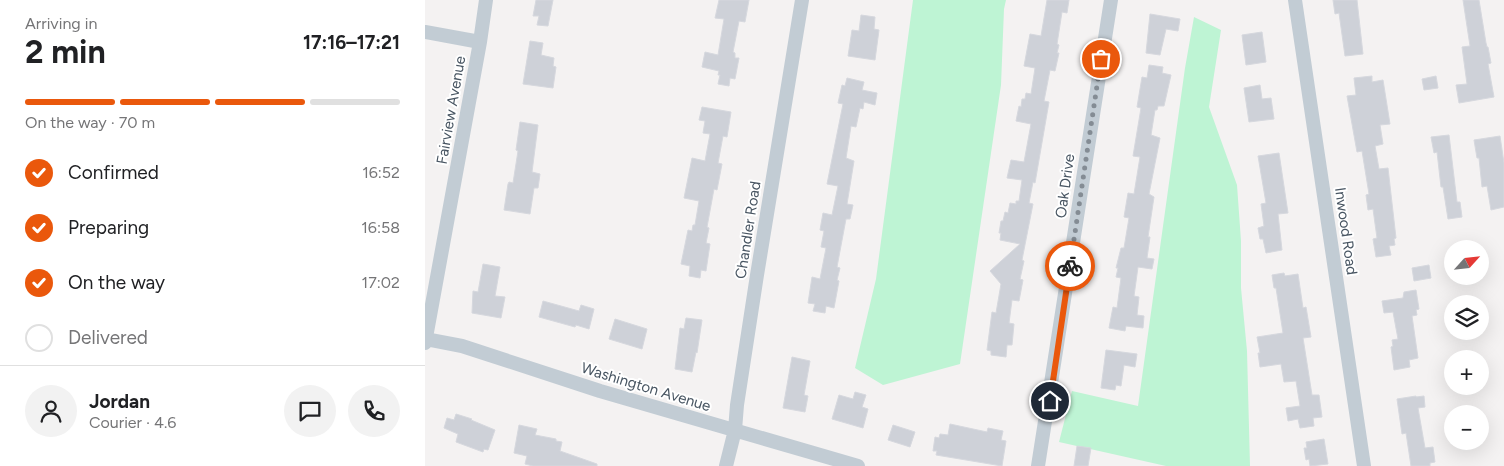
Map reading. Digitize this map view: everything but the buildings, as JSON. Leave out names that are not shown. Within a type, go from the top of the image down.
[{"type":"street","name":"Fairview Avenue","points":[[425,340],[480,42],[486,0]]},
{"type":"street","name":"Chandler Road","points":[[726,466],[735,430],[737,405],[757,275],[802,0]]},
{"type":"street","name":"Oak Drive","points":[[1038,466],[1111,0]]},
{"type":"street","name":"Inwood Road","points":[[1295,0],[1364,466]]},
{"type":"street","points":[[425,32],[480,42]]},
{"type":"street","name":"Washington Avenue","points":[[425,340],[462,346],[600,391],[858,466]]},
{"type":"green space","points":[[913,0],[1006,0],[1001,85],[960,364],[883,385],[855,368],[876,279]]},
{"type":"green space","points":[[1194,17],[1221,30],[1209,107],[1237,185],[1241,241],[1241,288],[1247,351],[1250,466],[1166,466],[1059,442],[1072,391],[1138,406],[1185,68]]},
{"type":"way so far","points":[[1070,266],[1101,59]]},
{"type":"route","points":[[1050,401],[1070,266]]}]
